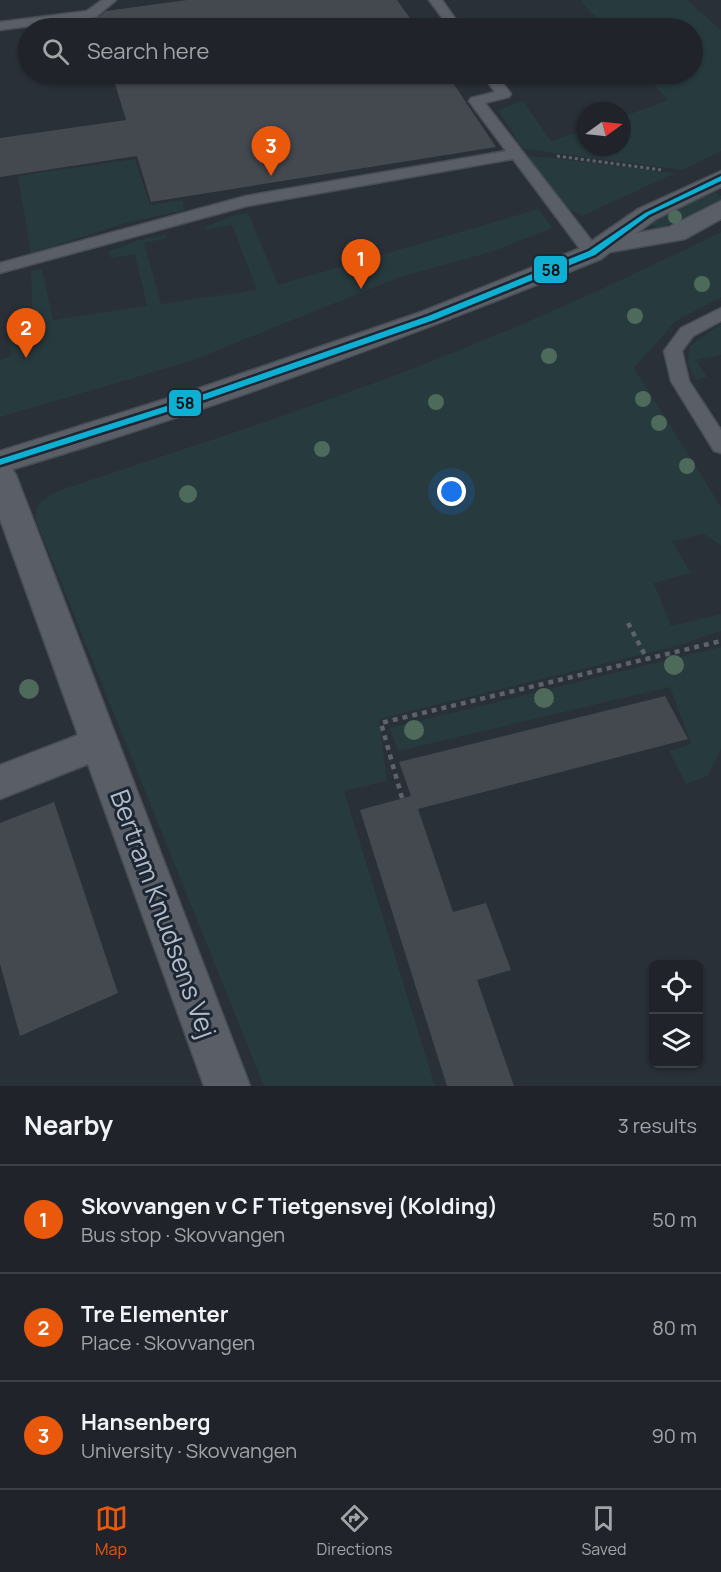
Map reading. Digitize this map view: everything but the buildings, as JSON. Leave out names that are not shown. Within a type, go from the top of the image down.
[{"type":"street","points":[[598,250],[647,214],[719,179]]},
{"type":"street","points":[[0,462],[204,397],[431,318],[598,250],[676,234],[721,209]]},
{"type":"street","name":"Bertram Knudsens Vej","points":[[0,475],[227,1086]]},
{"type":"street","points":[[0,782],[100,743]]},
{"type":"lane","points":[[61,18],[91,14],[110,0]]},
{"type":"lane","points":[[435,0],[448,18]]},
{"type":"lane","points":[[0,26],[18,24]]},
{"type":"lane","points":[[496,84],[504,94],[476,101],[516,154],[598,250]]},
{"type":"lane","points":[[0,268],[246,201],[516,154]]},
{"type":"lane","points":[[721,314],[687,332],[673,351],[680,381],[721,446]]},
{"type":"path","points":[[516,154],[544,154],[719,179]]},
{"type":"path","points":[[628,623],[647,659]]},
{"type":"path","points":[[402,798],[381,723],[721,640]]},
{"type":"green space","points":[[580,0],[687,0],[721,30],[721,151],[682,170],[577,156],[631,156],[631,114],[668,100],[654,84],[703,84],[703,18],[596,18]]},
{"type":"green space","points":[[523,101],[551,141],[577,133],[577,156],[525,149],[498,110]]},
{"type":"green space","points":[[526,155],[675,173],[582,216],[566,207]]},
{"type":"green space","points":[[135,159],[150,205],[182,200],[185,210],[126,223],[31,253],[18,176]]},
{"type":"green space","points":[[715,192],[721,196],[721,202],[658,229],[649,222]]},
{"type":"green space","points":[[539,209],[552,228],[491,252],[400,277],[188,362],[0,417],[0,360],[12,356],[7,334],[33,326],[31,271],[42,269],[53,320],[147,306],[135,254],[111,258],[108,252],[139,240],[166,235],[167,238],[144,243],[161,304],[257,290],[232,225],[206,230],[205,227],[231,216],[248,213],[278,285]]},
{"type":"green space","points":[[721,232],[721,297],[676,321],[634,368],[721,507],[721,545],[704,534],[672,541],[691,573],[654,583],[671,626],[721,614],[721,631],[680,645],[379,719],[387,781],[344,791],[435,1086],[264,1086],[37,523],[39,505],[43,500],[66,488],[228,435],[375,383],[475,344],[624,279]]},
{"type":"green space","points":[[721,324],[721,355],[696,360],[707,377],[696,380],[687,363],[690,346]]},
{"type":"green space","points":[[721,647],[721,749],[708,776],[686,784],[669,751],[691,744],[670,687],[398,751],[390,728]]},
{"type":"transit line","name":"58","points":[[0,462],[204,397],[431,318],[592,253],[647,214],[721,178]]},
{"type":"place","name":"Hansenberg","points":[[271,176]]},
{"type":"place","name":"Skovvangen v C F Tietgensvej (Kolding)","points":[[361,289]]},
{"type":"place","name":"Tre Elementer","points":[[26,358]]}]
